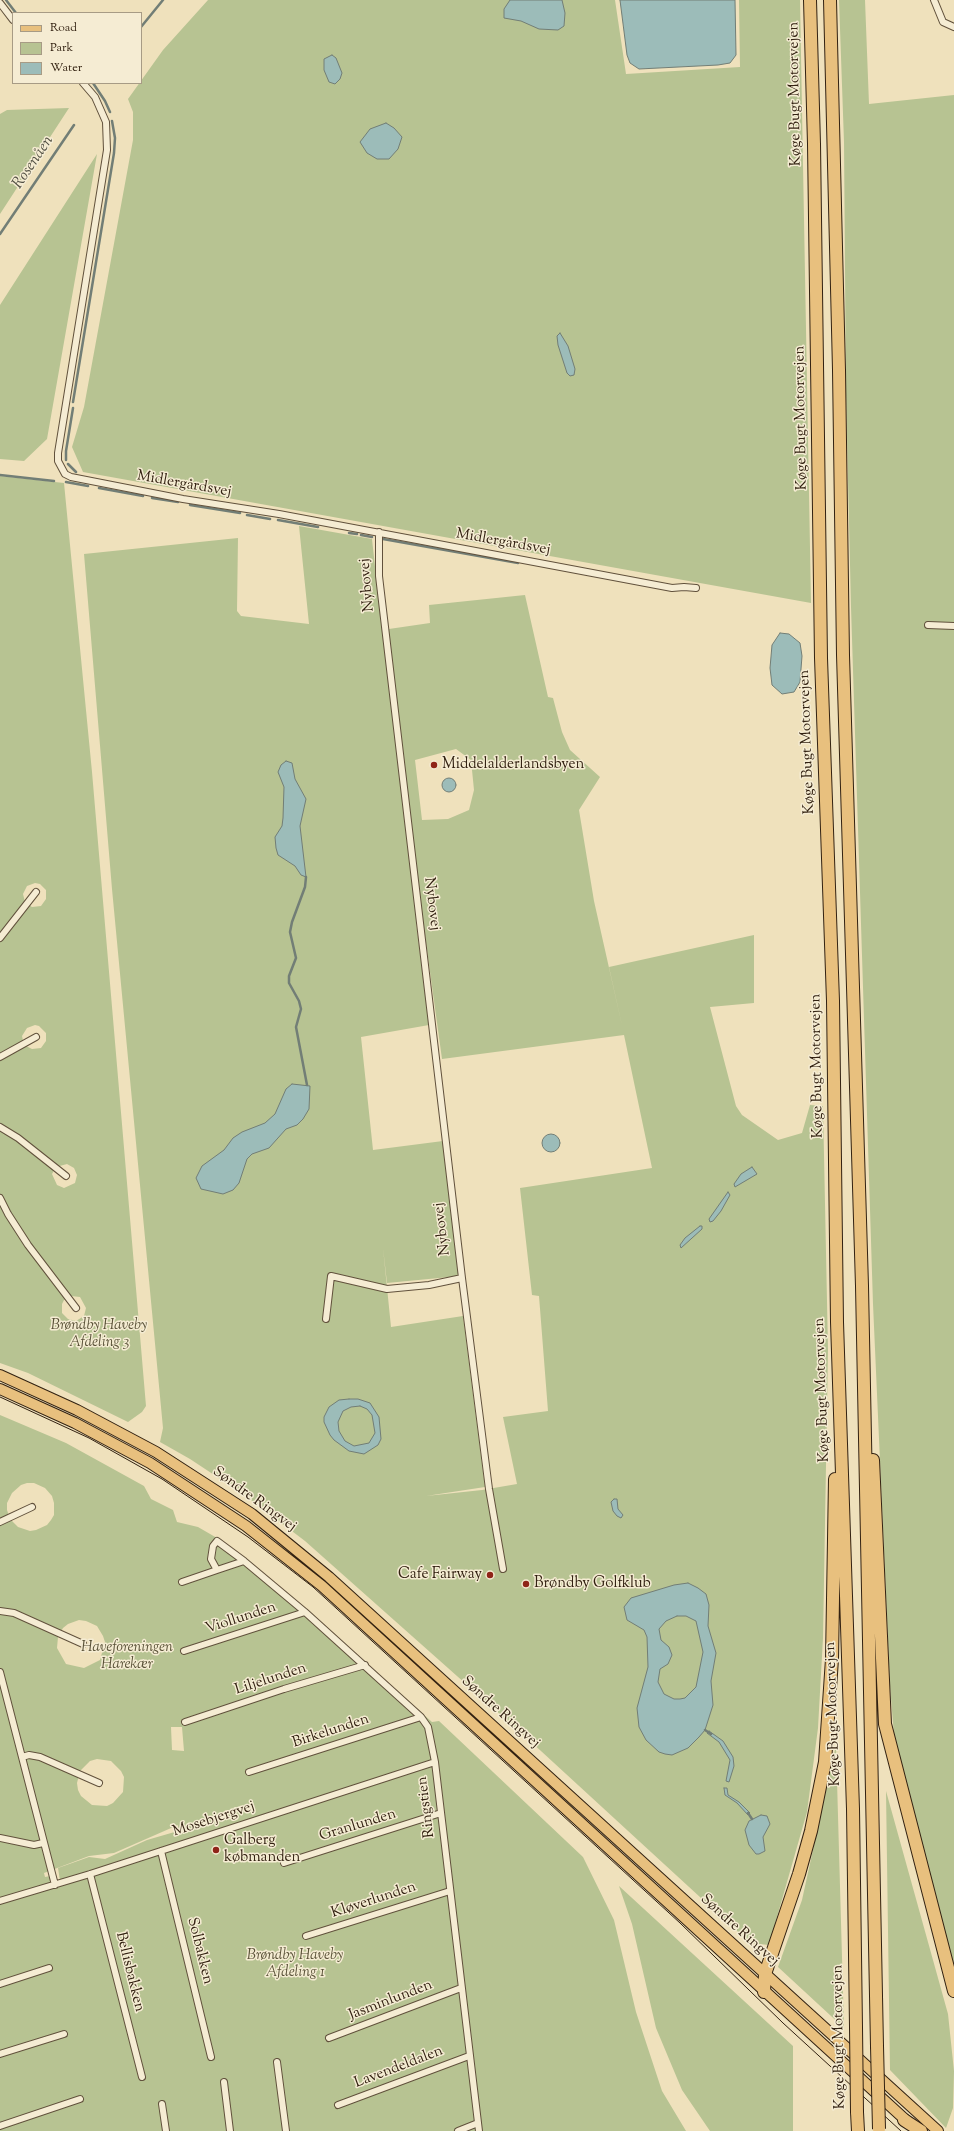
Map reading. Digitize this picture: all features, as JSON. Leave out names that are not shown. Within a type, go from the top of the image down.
[{"type":"highway","name":"Køge Bugt Motorvejen","points":[[810,0],[821,658],[833,1001],[837,1322],[853,1809],[858,2131]]},
{"type":"highway","points":[[830,0],[840,370],[843,654],[862,1286],[879,2130]]},
{"type":"highway","points":[[862,1286],[866,1300],[885,1724],[954,1991]]},
{"type":"highway","points":[[764,1992],[765,1974],[799,1874],[825,1762],[832,1659],[837,1322]]},
{"type":"highway","points":[[904,2120],[921,2131]]},
{"type":"main road","name":"Søndre Ringvej","points":[[0,1375],[77,1410],[156,1452],[252,1514],[329,1577],[938,2131]]},
{"type":"main road","name":"Søndre Ringvej","points":[[0,1389],[123,1447],[203,1496],[246,1526],[322,1586],[917,2131]]},
{"type":"street","points":[[934,0],[943,22],[954,27]]},
{"type":"street","points":[[0,3],[12,19]]},
{"type":"street","name":"Midlergårdsvej","points":[[84,84],[95,97],[103,115],[107,135],[107,150],[58,453],[58,461],[62,469],[71,477],[183,499],[379,532],[672,588],[684,586],[696,588]]},
{"type":"street","name":"Nybovej","points":[[379,532],[379,576],[462,1278],[489,1489],[504,1569]]},
{"type":"street","points":[[928,625],[954,626]]},
{"type":"street","points":[[0,938],[36,892]]},
{"type":"street","points":[[0,1057],[36,1038]]},
{"type":"street","points":[[0,1127],[18,1138],[66,1176]]},
{"type":"street","points":[[0,1198],[8,1214],[24,1238],[76,1308]]},
{"type":"street","points":[[326,1318],[331,1276],[387,1289],[429,1285],[462,1278]]},
{"type":"street","points":[[0,1522],[32,1507]]},
{"type":"street","name":"Ringstien","points":[[217,1570],[211,1554],[213,1546],[217,1541],[244,1561],[305,1612],[421,1717],[428,1727],[431,1738],[441,1813],[468,2056],[479,2131]]},
{"type":"street","points":[[182,1582],[244,1561]]},
{"type":"street","points":[[0,1611],[14,1613],[83,1644]]},
{"type":"street","name":"Viollunden","points":[[184,1651],[305,1612]]},
{"type":"street","name":"Liljelunden","points":[[185,1722],[284,1689],[365,1665]]},
{"type":"street","points":[[0,1672],[2,1693],[22,1757],[55,1885]]},
{"type":"street","name":"Birkelunden","points":[[249,1772],[421,1717]]},
{"type":"street","points":[[22,1757],[29,1755],[40,1757],[99,1783]]},
{"type":"street","name":"Mosebjergvej","points":[[0,1901],[90,1874],[434,1762]]},
{"type":"street","name":"Granlunden","points":[[284,1862],[441,1813]]},
{"type":"street","points":[[0,1838],[34,1845],[43,1843]]},
{"type":"street","name":"Solbakken","points":[[161,1851],[211,2057]]},
{"type":"street","name":"Bellisbakken","points":[[90,1874],[142,2077]]},
{"type":"street","name":"Kløverlunden","points":[[306,1936],[450,1891]]},
{"type":"street","points":[[0,1984],[49,1968]]},
{"type":"street","name":"Jasminlunden","points":[[329,2038],[461,1988]]},
{"type":"street","points":[[0,2054],[64,2034]]},
{"type":"street","name":"Lavendeldalen","points":[[338,2105],[468,2056]]},
{"type":"street","points":[[277,2062],[286,2131]]},
{"type":"street","points":[[224,2082],[230,2131]]},
{"type":"street","points":[[0,2126],[80,2099]]},
{"type":"street","points":[[162,2104],[166,2131]]},
{"type":"street","points":[[458,2131],[478,2123]]},
{"type":"green space","points":[[208,0],[615,0],[626,74],[740,67],[739,0],[800,0],[811,603],[83,472],[72,447],[84,407],[133,140],[133,112],[128,99],[139,84],[142,84],[142,79],[163,50]]},
{"type":"green space","points":[[839,0],[865,0],[869,104],[954,95],[954,1975],[894,1735],[890,1686],[873,1304],[851,607],[846,395],[844,142]]},
{"type":"green space","points":[[69,108],[0,214],[0,114],[7,110]]},
{"type":"green space","points":[[97,154],[47,439],[24,461],[0,459],[0,305]]},
{"type":"green space","name":"Brøndby Haveby Afdeling 3","points":[[0,476],[64,483],[92,772],[146,1406],[142,1412],[128,1422],[28,1373],[0,1363]],"holes":[[[35,883],[40,884],[46,890],[46,899],[41,906],[32,907],[25,902],[23,894],[27,886]],[[35,1025],[39,1026],[46,1033],[46,1041],[41,1048],[32,1049],[24,1045],[22,1036],[27,1028]],[[67,1164],[74,1168],[77,1175],[75,1183],[64,1188],[57,1185],[52,1174],[56,1167]],[[71,1296],[80,1297],[86,1308],[84,1316],[76,1321],[68,1319],[62,1313],[62,1304],[64,1300]]]},
{"type":"green space","name":"Brøndby Golfklub","points":[[299,526],[372,539],[382,630],[430,623],[429,605],[525,595],[548,697],[553,698],[562,732],[570,750],[600,777],[579,810],[594,901],[623,1030],[609,967],[754,935],[754,1003],[710,1007],[736,1106],[742,1115],[778,1140],[802,1133],[810,1105],[823,1106],[828,1350],[823,1638],[818,1728],[807,1812],[769,1945],[750,1943],[529,1740],[305,1541],[243,1494],[190,1459],[160,1442],[163,1428],[112,889],[84,554],[238,538],[237,611],[241,616],[309,624]],"holes":[[[456,749],[471,760],[474,790],[469,810],[448,819],[422,820],[415,760]],[[423,921],[442,1059],[624,1035],[652,1168],[520,1188],[532,1295],[539,1296],[548,1411],[503,1417],[517,1484],[482,1490],[426,1496],[485,1487],[463,1316],[391,1327],[383,1248],[387,1283],[460,1276],[443,1141],[373,1150],[361,1037],[429,1025],[416,922]]]},
{"type":"green space","name":"Brøndby Haveby Afdeling 1","points":[[0,1415],[66,1443],[144,1486],[151,1499],[173,1510],[177,1522],[198,1527],[217,1538],[303,1607],[432,1722],[439,1721],[583,1857],[614,1920],[636,2012],[662,2091],[686,2131],[0,2131]],"holes":[[[34,1483],[45,1488],[52,1496],[54,1503],[54,1515],[47,1525],[30,1531],[18,1527],[10,1519],[7,1510],[7,1503],[12,1493],[21,1485]],[[79,1620],[86,1621],[97,1626],[105,1642],[100,1660],[84,1668],[66,1664],[57,1648],[58,1637],[63,1628],[68,1624]],[[171,1727],[182,1727],[184,1751],[172,1750]],[[97,1759],[111,1761],[121,1771],[124,1777],[123,1792],[113,1803],[107,1806],[92,1805],[81,1796],[78,1790],[77,1783],[80,1771],[90,1761]],[[178,1825],[178,1831],[147,1840],[105,1859],[89,1857],[58,1868],[60,1881],[48,1885],[51,1880],[50,1876],[45,1877],[44,1873],[89,1856],[114,1853]]]},
{"type":"green space","points":[[836,1745],[844,2028],[778,1967],[802,1900]]},
{"type":"green space","points":[[886,1791],[948,2014],[954,2071],[953,2108],[946,2128],[890,2070]]},
{"type":"green space","points":[[619,1886],[793,2046],[793,2131],[710,2131],[682,2090],[656,2028],[632,1924]]},
{"type":"water","points":[[510,0],[562,0],[565,13],[564,26],[558,30],[539,29],[521,21],[504,18],[504,9]]},
{"type":"water","points":[[620,0],[735,0],[736,55],[730,63],[718,65],[639,69],[630,63],[627,55]]},
{"type":"water","points":[[332,55],[336,58],[342,73],[340,79],[335,84],[329,82],[324,70],[324,59]]},
{"type":"water","points":[[386,123],[394,128],[402,137],[398,149],[389,159],[377,159],[367,153],[360,142],[370,129]]},
{"type":"water","points":[[560,333],[568,346],[575,369],[574,375],[570,376],[567,373],[558,345],[557,336]]},
{"type":"water","points":[[780,633],[789,634],[800,643],[802,656],[800,682],[794,692],[782,694],[772,685],[770,668],[772,645]]},
{"type":"water","points":[[286,761],[292,763],[295,779],[306,799],[300,826],[306,877],[301,875],[295,866],[278,855],[276,848],[275,837],[282,826],[284,787],[278,772],[281,765]]},
{"type":"water","points":[[449,778],[454,780],[456,785],[454,790],[449,792],[444,790],[442,785],[444,780]]},
{"type":"water","points":[[292,1084],[310,1086],[309,1109],[303,1119],[297,1125],[286,1129],[269,1148],[252,1154],[247,1159],[239,1183],[233,1190],[223,1194],[201,1189],[196,1178],[202,1166],[224,1150],[233,1138],[242,1132],[265,1123],[275,1114],[286,1089]]},
{"type":"water","points":[[551,1134],[558,1136],[560,1143],[558,1150],[551,1152],[544,1150],[542,1143],[544,1136]]},
{"type":"water","points":[[752,1167],[757,1174],[735,1187],[734,1184],[741,1174]]},
{"type":"water","points":[[728,1192],[730,1195],[721,1211],[713,1221],[710,1222],[709,1219]]},
{"type":"water","points":[[702,1226],[702,1229],[681,1248],[680,1245],[685,1238]]},
{"type":"water","points":[[358,1399],[370,1403],[379,1417],[381,1439],[378,1445],[364,1454],[349,1451],[334,1440],[324,1422],[324,1417],[329,1407],[339,1400]],"holes":[[[360,1406],[367,1409],[372,1415],[375,1433],[369,1443],[354,1446],[345,1441],[339,1431],[338,1422],[343,1411],[351,1407]]]},
{"type":"water","points":[[614,1499],[617,1499],[618,1509],[623,1515],[621,1518],[613,1511],[611,1502]]},
{"type":"water","points":[[688,1583],[706,1594],[709,1605],[708,1626],[716,1653],[711,1681],[713,1705],[705,1730],[688,1748],[672,1755],[659,1752],[646,1740],[639,1727],[637,1708],[648,1667],[647,1637],[644,1630],[627,1620],[624,1607],[631,1598],[674,1585]],"holes":[[[677,1616],[686,1616],[696,1621],[703,1652],[696,1687],[685,1698],[674,1699],[664,1694],[658,1682],[660,1669],[668,1664],[672,1655],[669,1647],[661,1640],[659,1629],[666,1621]]]},
{"type":"water","points":[[709,1731],[723,1741],[733,1757],[734,1766],[729,1782],[726,1781],[730,1760],[719,1742],[707,1733]]},
{"type":"water","points":[[724,1788],[727,1788],[728,1795],[739,1802],[750,1813],[748,1815],[737,1803],[725,1795]]},
{"type":"water","points":[[761,1815],[767,1816],[770,1824],[763,1837],[765,1851],[756,1854],[749,1845],[745,1830],[749,1821]]},
{"type":"waterway","points":[[6,0],[15,12]]},
{"type":"waterway","name":"Rosenåen","points":[[142,26],[163,0]]},
{"type":"waterway","points":[[94,84],[105,101],[110,112]]},
{"type":"waterway","points":[[73,402],[114,153],[115,138],[112,121]]},
{"type":"waterway","name":"Rosenåen","points":[[0,234],[74,125]]},
{"type":"waterway","points":[[66,460],[66,451],[73,408]]},
{"type":"waterway","points":[[68,464],[76,472]]},
{"type":"waterway","points":[[0,475],[54,481]]},
{"type":"waterway","points":[[66,482],[88,486]]},
{"type":"waterway","points":[[99,488],[143,496]]},
{"type":"waterway","points":[[152,498],[178,502]]},
{"type":"waterway","points":[[190,505],[240,513]]},
{"type":"waterway","points":[[247,515],[270,519]]},
{"type":"waterway","points":[[278,520],[318,527]]},
{"type":"waterway","points":[[349,533],[357,534]]},
{"type":"waterway","points":[[361,535],[372,537]]},
{"type":"waterway","points":[[383,539],[518,563]]},
{"type":"waterway","points":[[306,877],[305,887],[292,922],[290,932],[296,958],[289,976],[289,983],[299,1001],[301,1009],[296,1027],[307,1085]]},
{"type":"waterway","points":[[705,1730],[711,1734]]},
{"type":"waterway","points":[[748,1813],[752,1819]]},
{"type":"tram line","points":[[0,1397],[89,1438],[162,1479],[248,1537],[313,1587],[680,1923],[783,2023],[901,2131]]},
{"type":"place","name":"Middelalderlandsbyen","points":[[434,765]]},
{"type":"place","name":"Cafe Fairway","points":[[490,1575]]},
{"type":"place","name":"Brøndby Golfklub","points":[[526,1584]]},
{"type":"place","name":"Galberg købmanden","points":[[216,1850]]},
{"type":"park label","name":"Haveforeningen Harekær","points":[[127,1656]]}]
